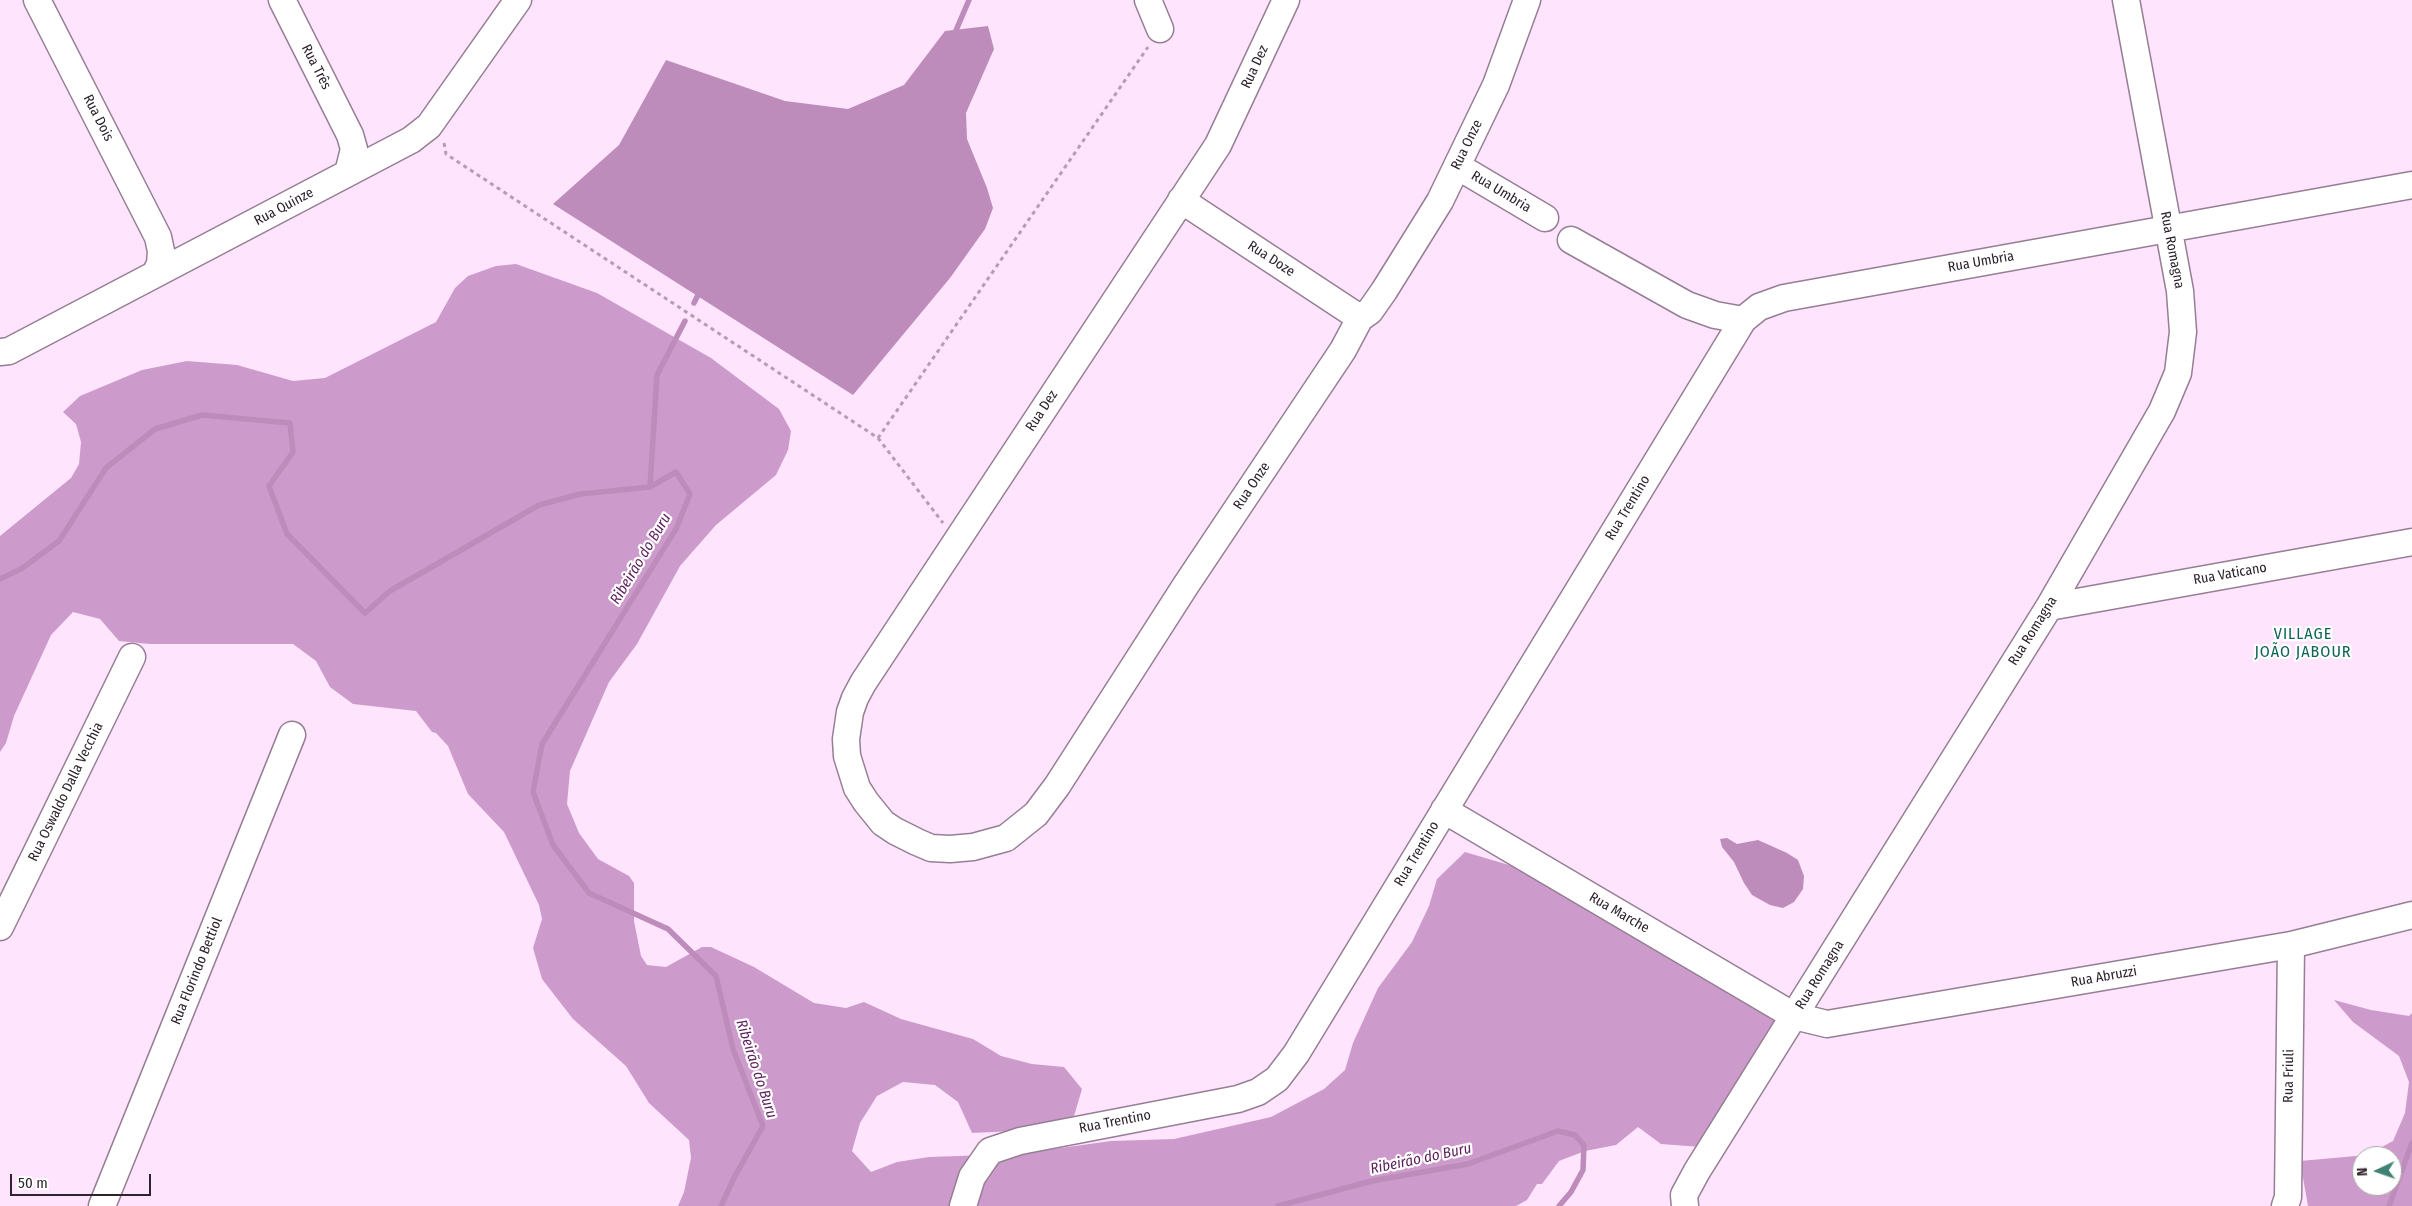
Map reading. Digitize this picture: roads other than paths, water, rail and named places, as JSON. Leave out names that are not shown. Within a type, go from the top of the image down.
[{"type":"street","name":"Rua Dois","points":[[37,0],[158,236],[161,251],[160,264],[155,274]]},
{"type":"street","name":"Rua Três","points":[[282,0],[350,135],[354,150],[348,173]]},
{"type":"street","points":[[1148,0],[1160,29]]},
{"type":"street","name":"Rua Dez","points":[[883,823],[857,788],[850,770],[846,739],[850,712],[863,683],[1218,145],[1286,0]]},
{"type":"street","name":"Rua Onze","points":[[883,823],[906,837],[932,848],[973,848],[1006,838],[1036,814],[1343,350],[1360,318],[1370,311],[1384,291],[1440,201],[1496,85],[1527,0]]},
{"type":"street","name":"Rua Romagna","points":[[1685,1206],[1684,1194],[1697,1171],[2049,607],[2162,411],[2178,373],[2182,332],[2180,299],[2126,0]]},
{"type":"street","name":"Rua Quinze","points":[[0,352],[9,351],[411,140],[429,126],[516,1]]},
{"type":"street","points":[[350,135],[361,144],[375,150],[390,151]]},
{"type":"street","name":"Rua Umbria","points":[[1457,166],[1545,218]]},
{"type":"street","name":"Rua Umbria","points":[[1743,320],[1759,307],[1784,298],[2412,185]]},
{"type":"street","name":"Rua Doze","points":[[1181,200],[1360,318]]},
{"type":"street","name":"Rua Dois","points":[[158,236],[168,245],[182,251],[197,252]]},
{"type":"street","points":[[1571,240],[1687,305],[1715,315],[1743,320]]},
{"type":"street","name":"Rua Trentino","points":[[963,1206],[972,1177],[990,1151],[1020,1140],[1238,1099],[1258,1092],[1277,1079],[1296,1054],[1743,320]]},
{"type":"street","name":"Rua Vaticano","points":[[2049,607],[2412,542]]},
{"type":"street","name":"Rua Oswaldo Dalla Vecchia","points":[[0,927],[132,657]]},
{"type":"street","name":"Rua Florindo Bettiol","points":[[102,1206],[292,735]]},
{"type":"street","name":"Rua Marche","points":[[1444,810],[1794,1016]]},
{"type":"street","name":"Rua Abruzzi","points":[[1794,1016],[1828,1024],[2291,945],[2412,915]]},
{"type":"street","name":"Rua Friuli","points":[[2285,1206],[2288,1197],[2291,945]]},
{"type":"waterway","points":[[954,35],[969,0]]},
{"type":"waterway","points":[[694,303],[701,289]]},
{"type":"waterway","points":[[650,487],[657,375],[685,321]]},
{"type":"waterway","name":"Ribeirão do Buru","points":[[0,579],[21,569],[59,541],[106,468],[155,429],[202,415],[290,423],[293,452],[269,486],[287,534],[365,613],[390,591],[539,505],[580,494],[650,487],[676,472],[690,494],[676,529],[542,744],[533,792],[553,845],[589,893],[668,929],[716,976],[733,1049],[763,1126],[735,1176],[721,1206]]},
{"type":"waterway","name":"Ribeirão do Buru","points":[[1278,1206],[1372,1181],[1468,1164],[1558,1131],[1575,1135],[1584,1145],[1583,1170],[1571,1192],[1559,1206]]},
{"type":"waterway","name":"Ribeirão do Buru","points":[[2389,1206],[2412,1143]]},
{"type":"district","name":"VILLAGE JOÃO JABOUR","points":[[2303,644]]}]
